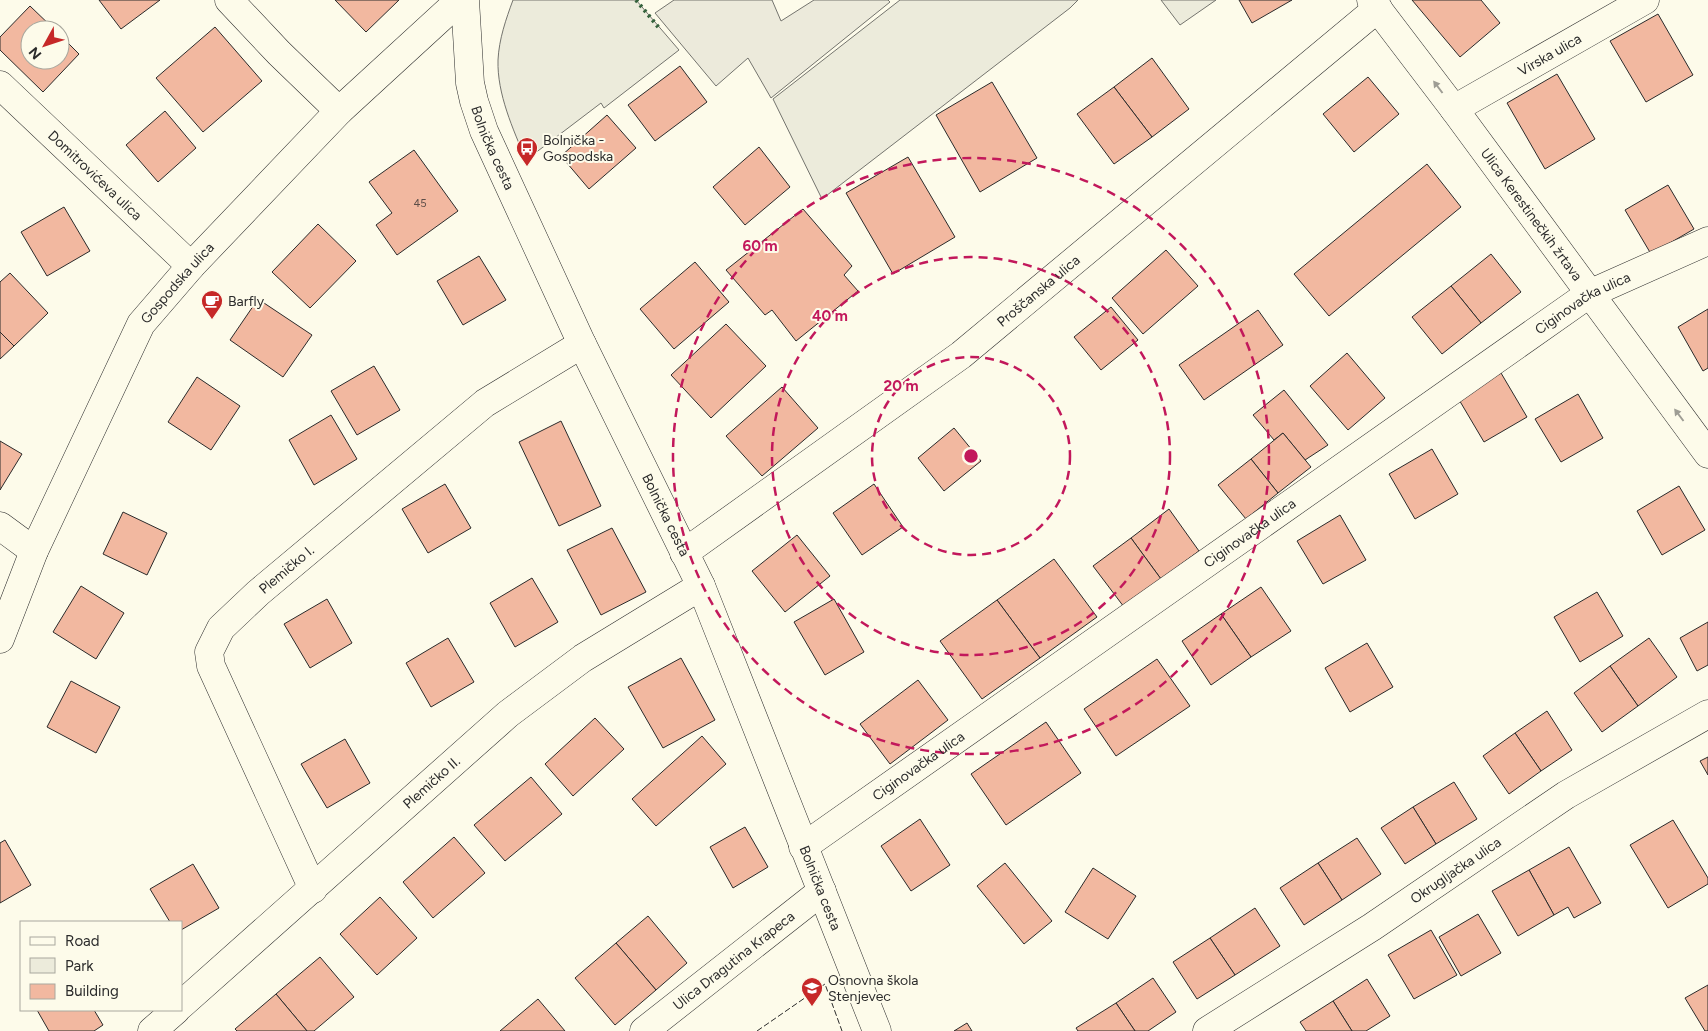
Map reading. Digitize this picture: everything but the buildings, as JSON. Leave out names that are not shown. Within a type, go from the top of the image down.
[{"type":"street","points":[[229,0],[279,53],[339,111]]},
{"type":"street","name":"Gospodska ulica","points":[[0,640],[34,551],[141,324],[191,266],[339,111],[460,0]]},
{"type":"street","name":"Bolnička cesta","points":[[465,0],[470,83],[484,131],[582,344],[701,586],[877,1031]]},
{"type":"street","name":"Virska ulica","points":[[1454,109],[1645,0]]},
{"type":"street","name":"Ulica Kerestinečkih žrtava","points":[[1374,4],[1454,109],[1708,454]]},
{"type":"street","name":"Proščanska ulica","points":[[684,553],[961,356],[1374,4]]},
{"type":"street","name":"Domitrovićeva ulica","points":[[0,85],[191,266]]},
{"type":"street","name":"Ciginovačka ulica","points":[[803,847],[1589,294],[1708,241]]},
{"type":"street","name":"Plemičko I.","points":[[313,889],[211,666],[209,652],[221,628],[258,593],[485,403],[582,344]]},
{"type":"street","points":[[0,526],[34,551]]},
{"type":"street","name":"Plemičko II.","points":[[182,1004],[508,714],[582,658],[701,586]]},
{"type":"street","name":"Okrugljačka ulica","points":[[1207,1031],[1372,927],[1566,795],[1708,714]]},
{"type":"street","name":"Ulica Dragutina Krapeca","points":[[644,1031],[822,891]]},
{"type":"street","points":[[152,1031],[175,1011]]},
{"type":"green space","points":[[513,0],[636,0],[679,50],[604,108],[601,103],[526,160],[507,111],[498,73],[500,44]]},
{"type":"green space","points":[[900,0],[1078,0],[822,199],[773,99]]},
{"type":"green space","points":[[1161,0],[1216,0],[1180,25]]},
{"type":"shaded area","points":[[674,0],[772,0],[781,21],[814,0],[888,0],[890,2],[771,98],[748,58],[716,86],[655,13]]},
{"type":"hedge","points":[[636,0],[659,28]]},
{"type":"fence","points":[[757,1031],[825,984],[842,1031]]},
{"type":"place","name":"Bolnička - Gospodska","points":[[527,167]]},
{"type":"place","name":"Barfly","points":[[212,320]]},
{"type":"place","name":"Osnovna škola Stenjevec","points":[[812,1007]]}]
